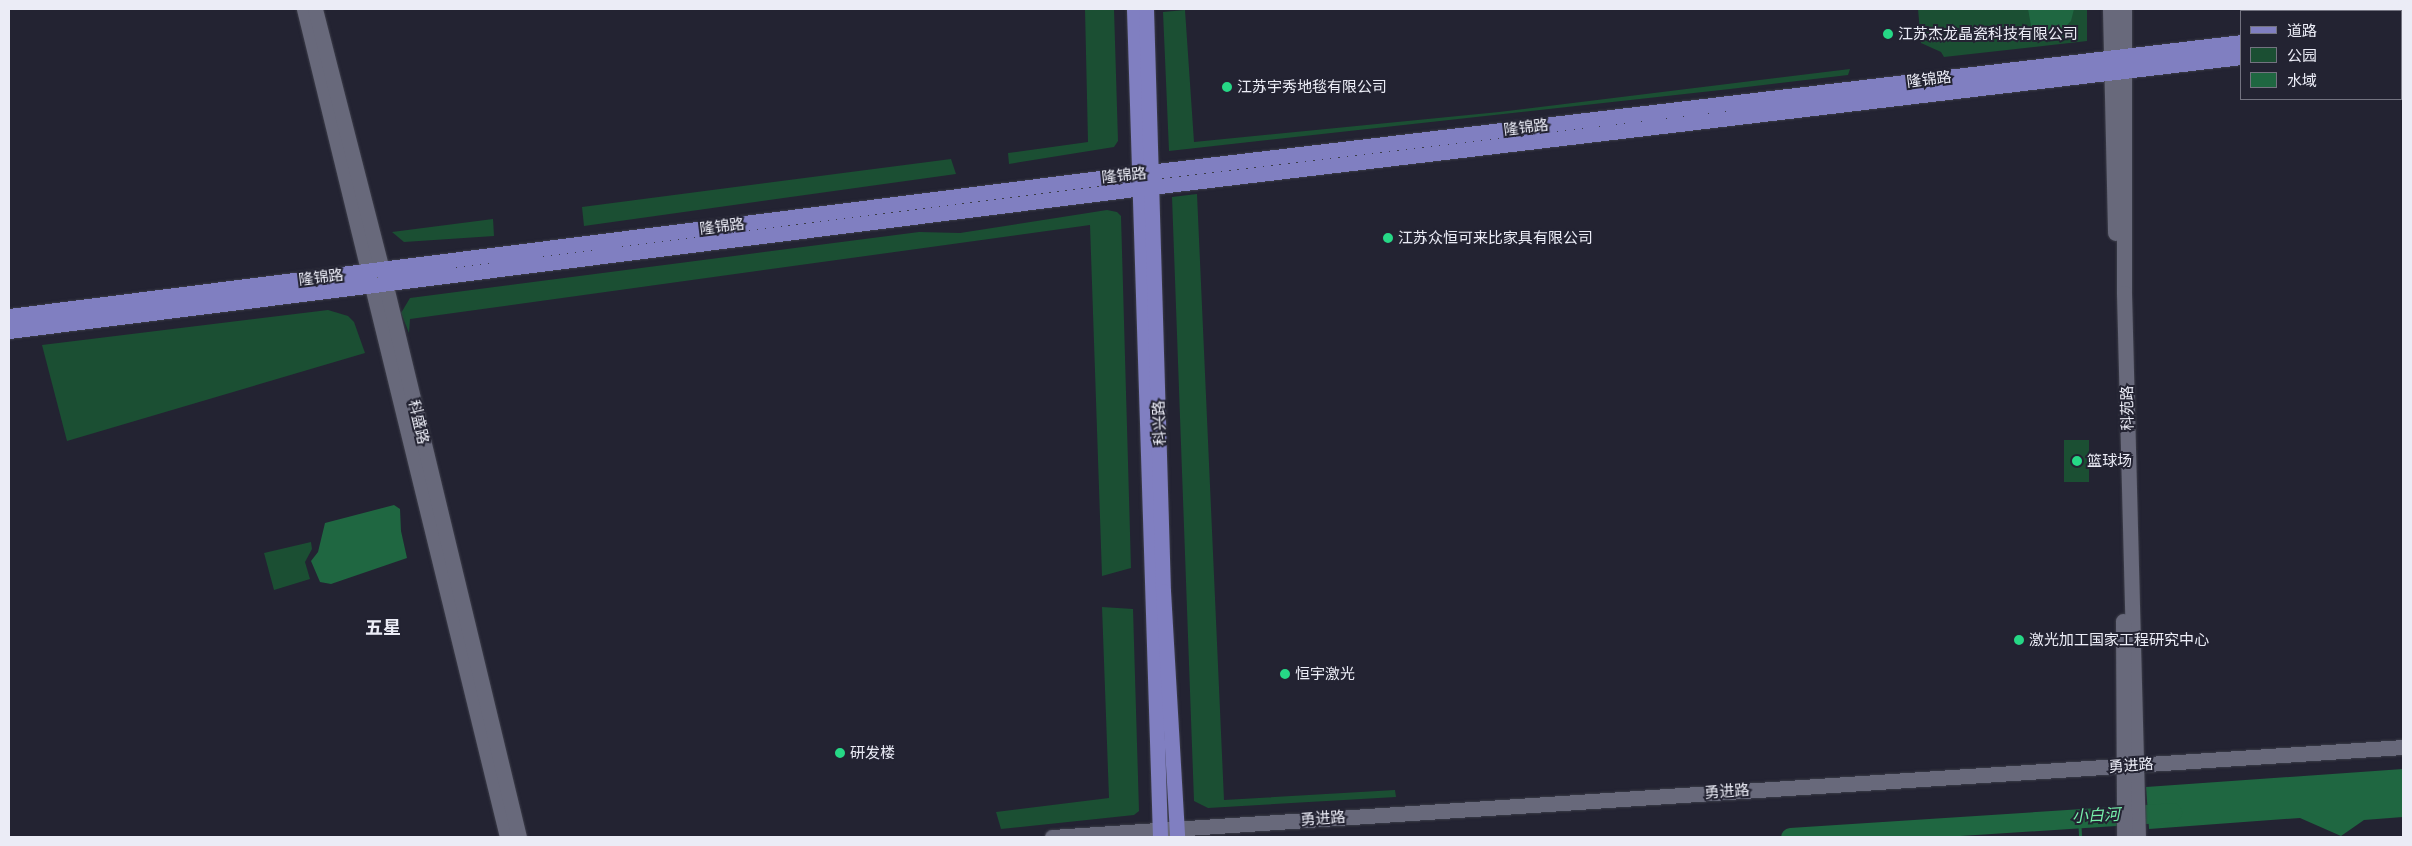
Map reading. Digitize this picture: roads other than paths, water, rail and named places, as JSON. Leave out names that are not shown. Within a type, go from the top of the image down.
[{"type":"main road","name":"科兴路","points":[[1134,9],[1145,180],[1163,591],[1176,832]]},
{"type":"main road","name":"科兴路","points":[[1146,9],[1145,180],[1160,833]]},
{"type":"main road","name":"隆锦路","points":[[9,316],[377,276],[1145,180],[2118,64],[2240,42]]},
{"type":"main road","name":"隆锦路","points":[[2118,64],[2240,57]]},
{"type":"main road","name":"隆锦路","points":[[9,331],[377,276]]},
{"type":"street","name":"科盛路","points":[[304,9],[377,276],[519,837]]},
{"type":"street","name":"科盛路","points":[[315,9],[507,837]]},
{"type":"street","name":"科苑路","points":[[2110,9],[2118,64],[2137,764],[2131,836]]},
{"type":"street","name":"科苑路","points":[[2124,9],[2118,64],[2123,638],[2121,765],[2131,836]]},
{"type":"street","name":"勇进路","points":[[1052,837],[1176,832],[2121,765],[2403,747]]},
{"type":"water","points":[[2028,9],[2074,9],[2071,21],[2066,26],[2041,34],[2032,31]]},
{"type":"water","points":[[394,505],[400,509],[401,531],[407,558],[331,584],[320,582],[311,561],[318,552],[325,523]]},
{"type":"water","points":[[2403,769],[2403,817],[2364,820],[2341,836],[2300,818],[2149,829],[2146,787]]},
{"type":"waterway","name":"小白河","points":[[1790,837],[2172,812]]},
{"type":"waterway","points":[[2079,816],[2080,837]]},
{"type":"place","name":"江苏杰龙晶瓷科技有限公司","points":[[1888,34]]},
{"type":"place","name":"江苏宇秀地毯有限公司","points":[[1227,87]]},
{"type":"place","name":"江苏众恒可来比家具有限公司","points":[[1388,238]]},
{"type":"place","name":"篮球场","points":[[2077,461]]},
{"type":"place","name":"激光加工国家工程研究中心","points":[[2019,640]]},
{"type":"place","name":"恒宇激光","points":[[1285,674]]},
{"type":"place","name":"研发楼","points":[[840,753]]},
{"type":"district","name":"五星","points":[[383,628]]}]
